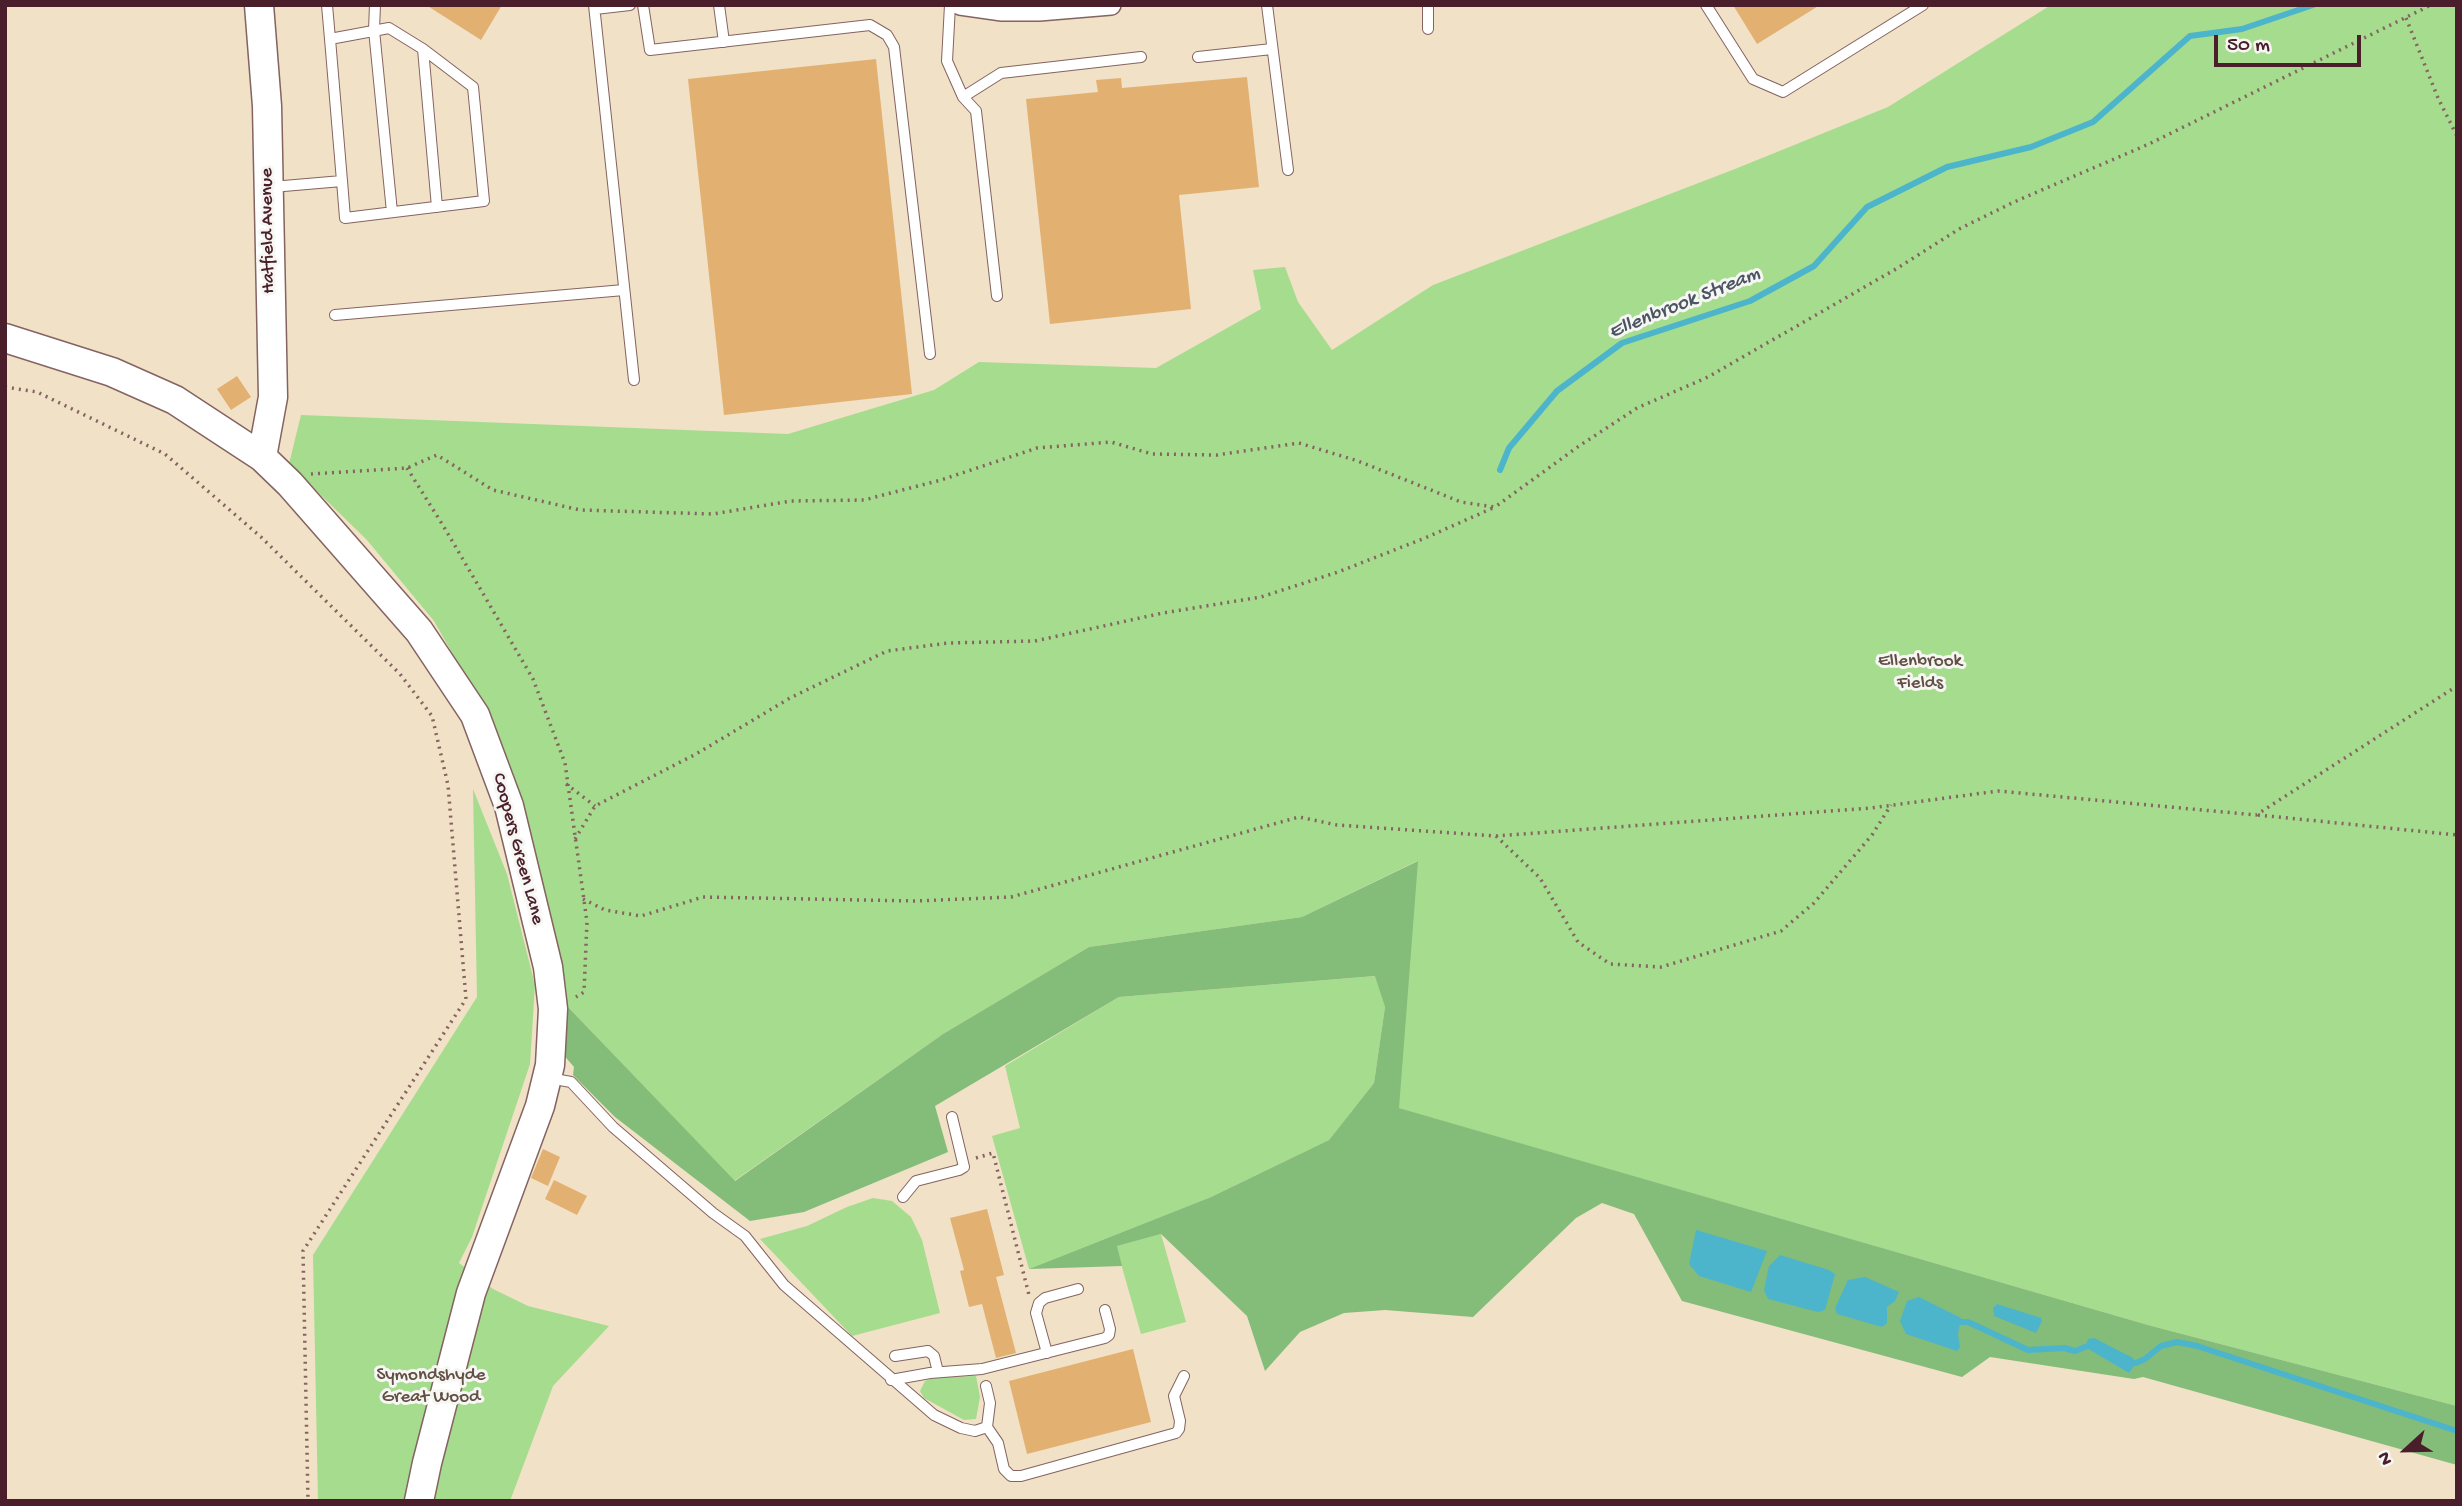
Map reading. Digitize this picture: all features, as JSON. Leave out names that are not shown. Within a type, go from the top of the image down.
[{"type":"street","name":"Hatfield Avenue","points":[[259,5],[267,106],[273,397],[262,457]]},
{"type":"street","points":[[960,5],[1002,11],[1111,5]]},
{"type":"street","name":"Coopers Green Lane","points":[[5,338],[112,372],[175,400],[262,457],[290,484],[419,631],[475,715],[509,806],[545,955],[553,1009],[548,1078],[519,1166],[471,1293],[419,1501]]},
{"type":"lane","points":[[327,5],[345,218],[484,201],[472,87],[389,27],[330,38]]},
{"type":"lane","points":[[375,5],[374,30],[392,212]]},
{"type":"lane","points":[[630,5],[595,7],[634,380]]},
{"type":"lane","points":[[643,5],[650,50],[870,25],[887,35],[894,47],[930,354]]},
{"type":"lane","points":[[719,5],[724,42]]},
{"type":"lane","points":[[950,5],[947,61],[963,97],[976,111],[997,296]]},
{"type":"lane","points":[[1267,5],[1288,170]]},
{"type":"lane","points":[[1428,5],[1428,29]]},
{"type":"lane","points":[[1706,5],[1753,79],[1783,92],[1923,5]]},
{"type":"lane","points":[[422,49],[437,207]]},
{"type":"lane","points":[[1198,57],[1272,49]]},
{"type":"lane","points":[[963,97],[1001,73],[1141,57]]},
{"type":"lane","points":[[268,187],[342,180]]},
{"type":"lane","points":[[335,315],[624,290]]},
{"type":"lane","points":[[548,1078],[571,1082],[614,1127],[713,1213],[745,1236],[784,1285],[934,1415],[961,1428],[975,1431],[987,1427]]},
{"type":"lane","points":[[903,1197],[916,1181],[964,1167],[952,1117]]},
{"type":"lane","points":[[1047,1353],[1036,1313],[1039,1303],[1045,1298],[1078,1289]]},
{"type":"lane","points":[[891,1380],[938,1372],[982,1369],[1109,1335],[1105,1310]]},
{"type":"lane","points":[[895,1356],[928,1351],[934,1356],[938,1372]]},
{"type":"lane","points":[[986,1386],[990,1403],[987,1427],[998,1443],[1004,1469],[1011,1476],[1021,1476],[1176,1433],[1180,1429],[1180,1421],[1174,1396],[1184,1376]]},
{"type":"path","points":[[575,839],[595,806],[696,754],[790,698],[887,651],[948,642],[1035,641],[1163,613],[1261,597],[1338,572],[1494,507],[1637,408],[1708,377],[1896,269],[1959,229],[2014,202],[2149,144],[2431,5]]},
{"type":"path","points":[[2406,18],[2438,98],[2457,136]]},
{"type":"path","points":[[5,387],[37,392],[164,454],[261,537],[390,664],[432,716],[448,785],[466,999],[303,1251],[308,1501]]},
{"type":"path","points":[[290,484],[300,475],[407,468],[437,456],[493,490],[580,510],[713,514],[792,501],[863,500],[941,480],[1037,448],[1111,442],[1152,454],[1217,455],[1299,443],[1358,461],[1461,502],[1494,507]]},
{"type":"path","points":[[407,468],[533,679],[565,763],[587,922],[584,992],[566,1005],[553,1009]]},
{"type":"path","points":[[2256,815],[2457,686]]},
{"type":"path","points":[[566,784],[595,806]]},
{"type":"path","points":[[583,899],[606,910],[641,916],[703,897],[915,901],[1011,897],[1299,817],[1338,825],[1496,835],[1891,805],[1998,791],[2457,835]]},
{"type":"path","points":[[1496,835],[1540,878],[1578,942],[1610,964],[1661,967],[1781,931],[1814,903],[1872,835],[1891,805]]},
{"type":"path","points":[[964,1161],[993,1153],[1027,1294],[1039,1303]]},
{"type":"green space","name":"Ellenbrook Fields","points":[[2051,5],[2457,5],[2457,1406],[2148,1325],[1398,1108],[1417,861],[1302,917],[1089,947],[943,1034],[734,1181],[566,1005],[485,711],[434,621],[367,540],[289,464],[301,415],[788,434],[934,390],[979,362],[1156,368],[1261,309],[1253,270],[1285,267],[1298,302],[1332,350],[1433,285],[1888,107]]},
{"type":"green space","name":"Symondshyde Great Wood","points":[[473,789],[507,874],[535,985],[530,1064],[472,1237],[459,1263],[493,1289],[528,1306],[609,1326],[553,1386],[510,1501],[318,1501],[313,1255],[477,997]]},
{"type":"green space","points":[[1418,861],[1399,1108],[2148,1325],[2457,1406],[2457,1465],[2143,1377],[2134,1379],[1990,1357],[1962,1377],[1682,1301],[1634,1214],[1602,1203],[1576,1218],[1473,1317],[1385,1310],[1344,1313],[1300,1332],[1265,1371],[1247,1316],[1161,1234],[1117,1246],[1122,1266],[1029,1269],[1211,1197],[1329,1140],[1374,1083],[1385,1007],[1375,976],[1119,997],[935,1106],[948,1152],[804,1212],[750,1221],[615,1117],[573,1075],[574,1067],[562,1053],[566,1005],[735,1181],[943,1034],[1089,947],[1302,917]]},
{"type":"green space","points":[[1376,976],[1385,1007],[1374,1083],[1329,1140],[1211,1197],[1029,1269],[992,1136],[1020,1128],[1005,1066],[1119,997]]},
{"type":"green space","points":[[873,1198],[892,1201],[911,1217],[922,1240],[940,1313],[852,1336],[760,1239],[807,1226]]},
{"type":"green space","points":[[1161,1234],[1186,1322],[1141,1334],[1116,1246]]},
{"type":"green space","points":[[976,1376],[980,1397],[976,1419],[964,1420],[924,1398],[920,1391],[925,1381],[935,1377]]},
{"type":"water","points":[[1696,1230],[1767,1251],[1751,1292],[1699,1276],[1689,1264]]},
{"type":"water","points":[[1780,1255],[1835,1274],[1825,1310],[1818,1312],[1768,1299],[1764,1290],[1769,1266]]},
{"type":"water","points":[[1865,1277],[1899,1292],[1895,1301],[1887,1307],[1887,1323],[1882,1327],[1837,1314],[1835,1308],[1848,1280]]},
{"type":"water","points":[[1919,1297],[1961,1318],[1958,1334],[1960,1347],[1957,1351],[1906,1334],[1900,1321],[1907,1301]]},
{"type":"water","points":[[1997,1304],[2041,1318],[2036,1333],[1994,1316],[1993,1308]]},
{"type":"water","points":[[2094,1338],[2133,1358],[2136,1363],[2129,1373],[2085,1347],[2088,1339]]},
{"type":"building","points":[[426,5],[502,5],[481,40]]},
{"type":"building","points":[[1733,5],[1820,5],[1757,44]]},
{"type":"building","points":[[876,59],[912,394],[724,415],[688,79]]},
{"type":"building","points":[[1247,77],[1259,187],[1179,195],[1191,309],[1050,324],[1026,99],[1098,92],[1096,80],[1121,78],[1122,88]]},
{"type":"building","points":[[237,376],[251,397],[231,410],[217,389]]},
{"type":"building","points":[[543,1149],[560,1157],[548,1186],[531,1178]]},
{"type":"building","points":[[554,1180],[587,1196],[577,1215],[545,1199]]},
{"type":"building","points":[[987,1209],[1004,1275],[996,1277],[1016,1353],[996,1358],[982,1304],[969,1307],[960,1271],[964,1270],[950,1218]]},
{"type":"building","points":[[1133,1349],[1151,1422],[1027,1454],[1009,1381]]},
{"type":"waterway","name":"Ellenbrook Stream","points":[[1500,470],[1509,448],[1557,391],[1622,343],[1750,301],[1814,266],[1867,207],[1947,167],[2031,147],[2093,122],[2190,36],[2242,29],[2313,5]]},
{"type":"waterway","points":[[1961,1322],[1968,1322],[2028,1350],[2064,1348],[2075,1351],[2085,1347]]},
{"type":"waterway","points":[[2136,1363],[2161,1346],[2177,1342],[2197,1346],[2457,1431]]}]
